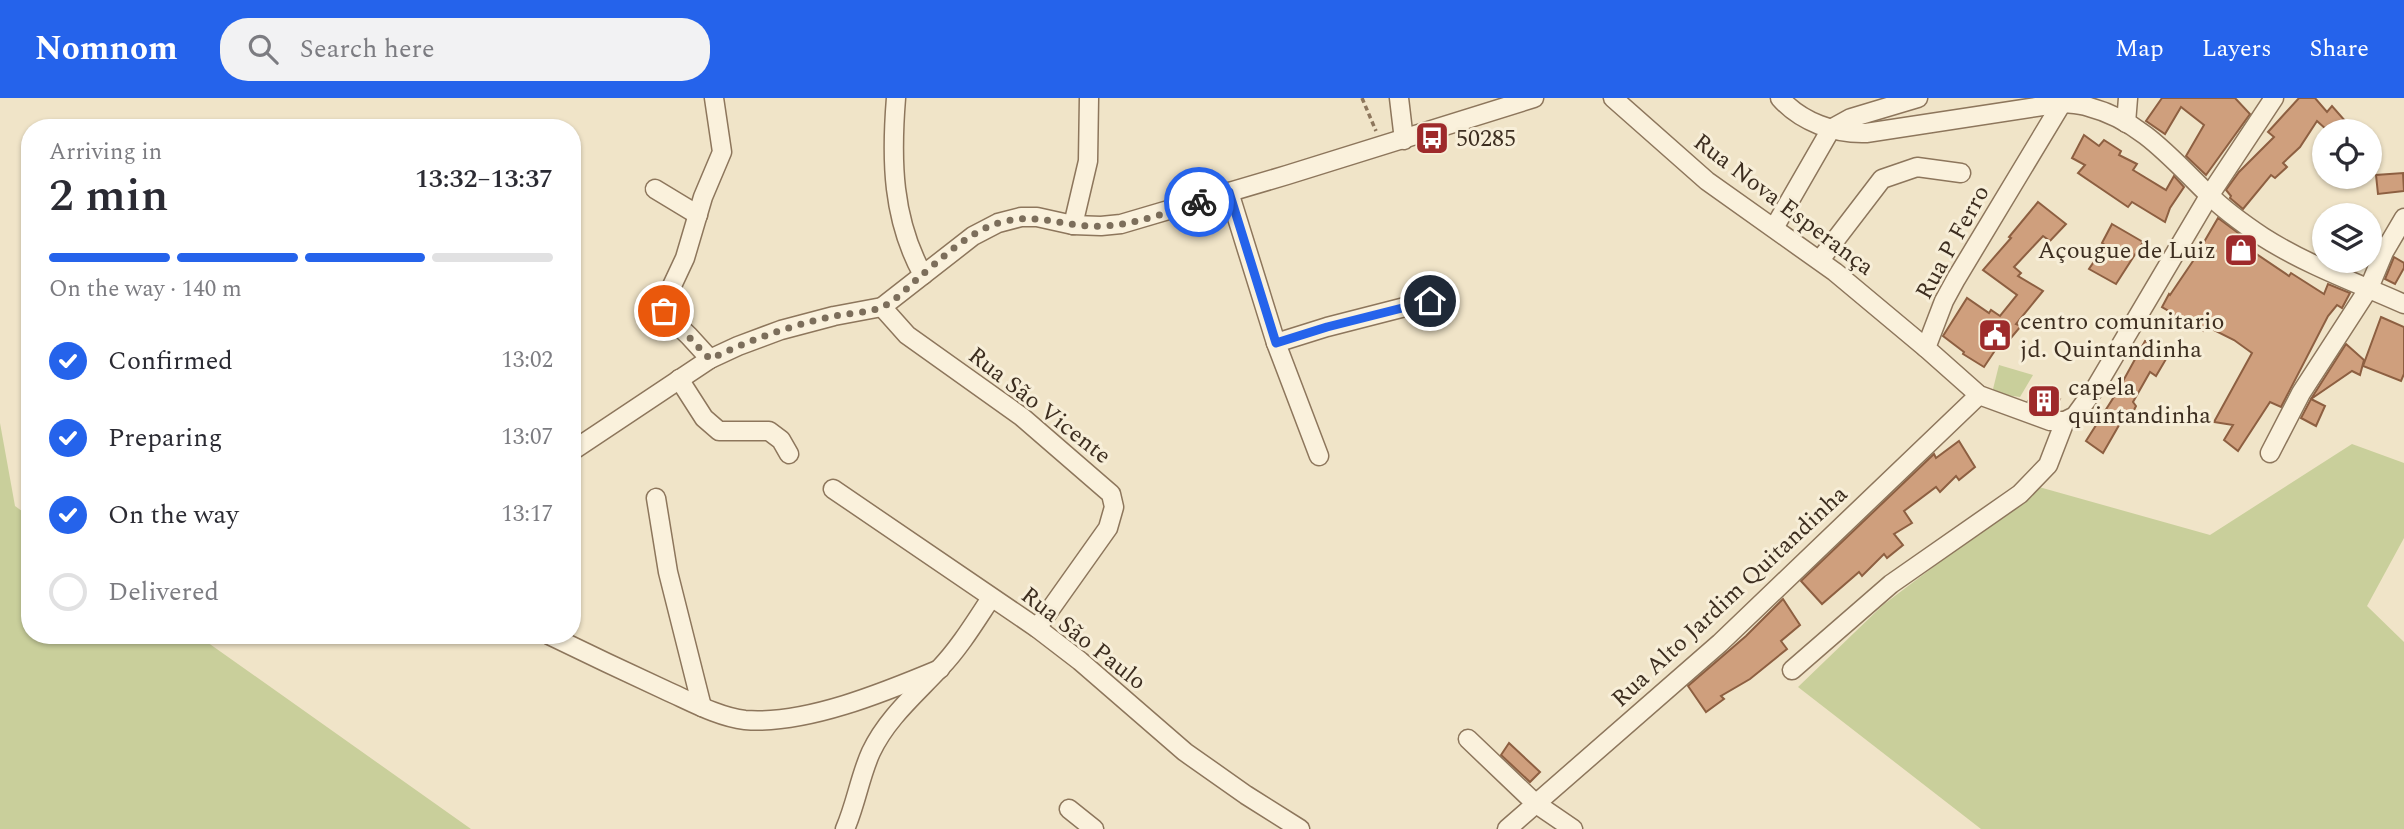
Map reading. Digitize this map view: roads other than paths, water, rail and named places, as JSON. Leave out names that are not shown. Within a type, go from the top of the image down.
[{"type":"street","points":[[710,359],[667,315],[663,305],[685,258],[703,197],[722,152],[714,98]]},
{"type":"street","points":[[896,98],[894,157],[898,211],[904,235],[923,275]]},
{"type":"street","points":[[1073,225],[1088,161],[1089,98]]},
{"type":"street","points":[[1399,98],[1404,139]]},
{"type":"street","points":[[581,445],[710,359],[738,346],[780,330],[882,307],[973,236],[998,223],[1037,217],[1073,225],[1121,224],[1534,98]]},
{"type":"street","name":"Rua Nova Esperança","points":[[1613,98],[1707,181],[1819,260],[1926,348]]},
{"type":"street","points":[[1780,98],[1788,108],[1801,116],[1831,129],[1850,133],[1866,133],[2062,103],[2089,107],[2126,122],[2152,140],[2182,166],[2210,196],[2262,237],[2299,257],[2404,304]]},
{"type":"street","points":[[1774,228],[1831,129],[1851,118],[1918,98]]},
{"type":"street","points":[[2126,122],[2128,98]]},
{"type":"street","points":[[1926,348],[1979,395],[2050,421],[2064,421],[2075,416],[2096,387],[2210,196],[2274,98]]},
{"type":"street","name":"Rua P Ferro","points":[[1926,348],[1956,279],[2062,103]]},
{"type":"street","points":[[1819,260],[1882,178],[1917,167],[1961,173]]},
{"type":"street","points":[[655,189],[698,215]]},
{"type":"street","points":[[1229,192],[1276,343],[1319,456]]},
{"type":"street","points":[[2270,453],[2301,393],[2369,288],[2384,252],[2404,218]]},
{"type":"street","points":[[1276,343],[1448,296]]},
{"type":"street","name":"Rua São Vicente","points":[[882,307],[907,335],[1022,417],[1111,494],[1114,507],[1104,534],[1037,628]]},
{"type":"street","points":[[679,379],[704,418],[719,431],[769,431],[781,440],[789,454]]},
{"type":"street","name":"Rua Alto Jardim Quitandinha","points":[[1507,829],[1720,643],[1979,395]]},
{"type":"street","points":[[1792,670],[1891,584],[2020,494],[2048,465],[2064,421]]},
{"type":"street","name":"Rua São Paulo","points":[[833,489],[1037,628],[1080,661],[1185,752],[1300,829]]},
{"type":"street","points":[[656,498],[668,572],[702,707]]},
{"type":"street","points":[[845,829],[871,752],[895,715],[962,643],[991,598]]},
{"type":"street","points":[[568,644],[702,707],[743,720],[802,717],[897,687],[940,668]]},
{"type":"street","points":[[1468,739],[1535,803],[1573,829]]},
{"type":"street","points":[[1069,809],[1094,829]]},
{"type":"place","name":"50285","points":[[1432,138]]},
{"type":"place","name":"Açougue de Luiz","points":[[2241,250]]},
{"type":"place","name":"centro comunitario jd. Quintandinha","points":[[1995,335]]},
{"type":"place","name":"capela quintandinha","points":[[2044,401]]}]
